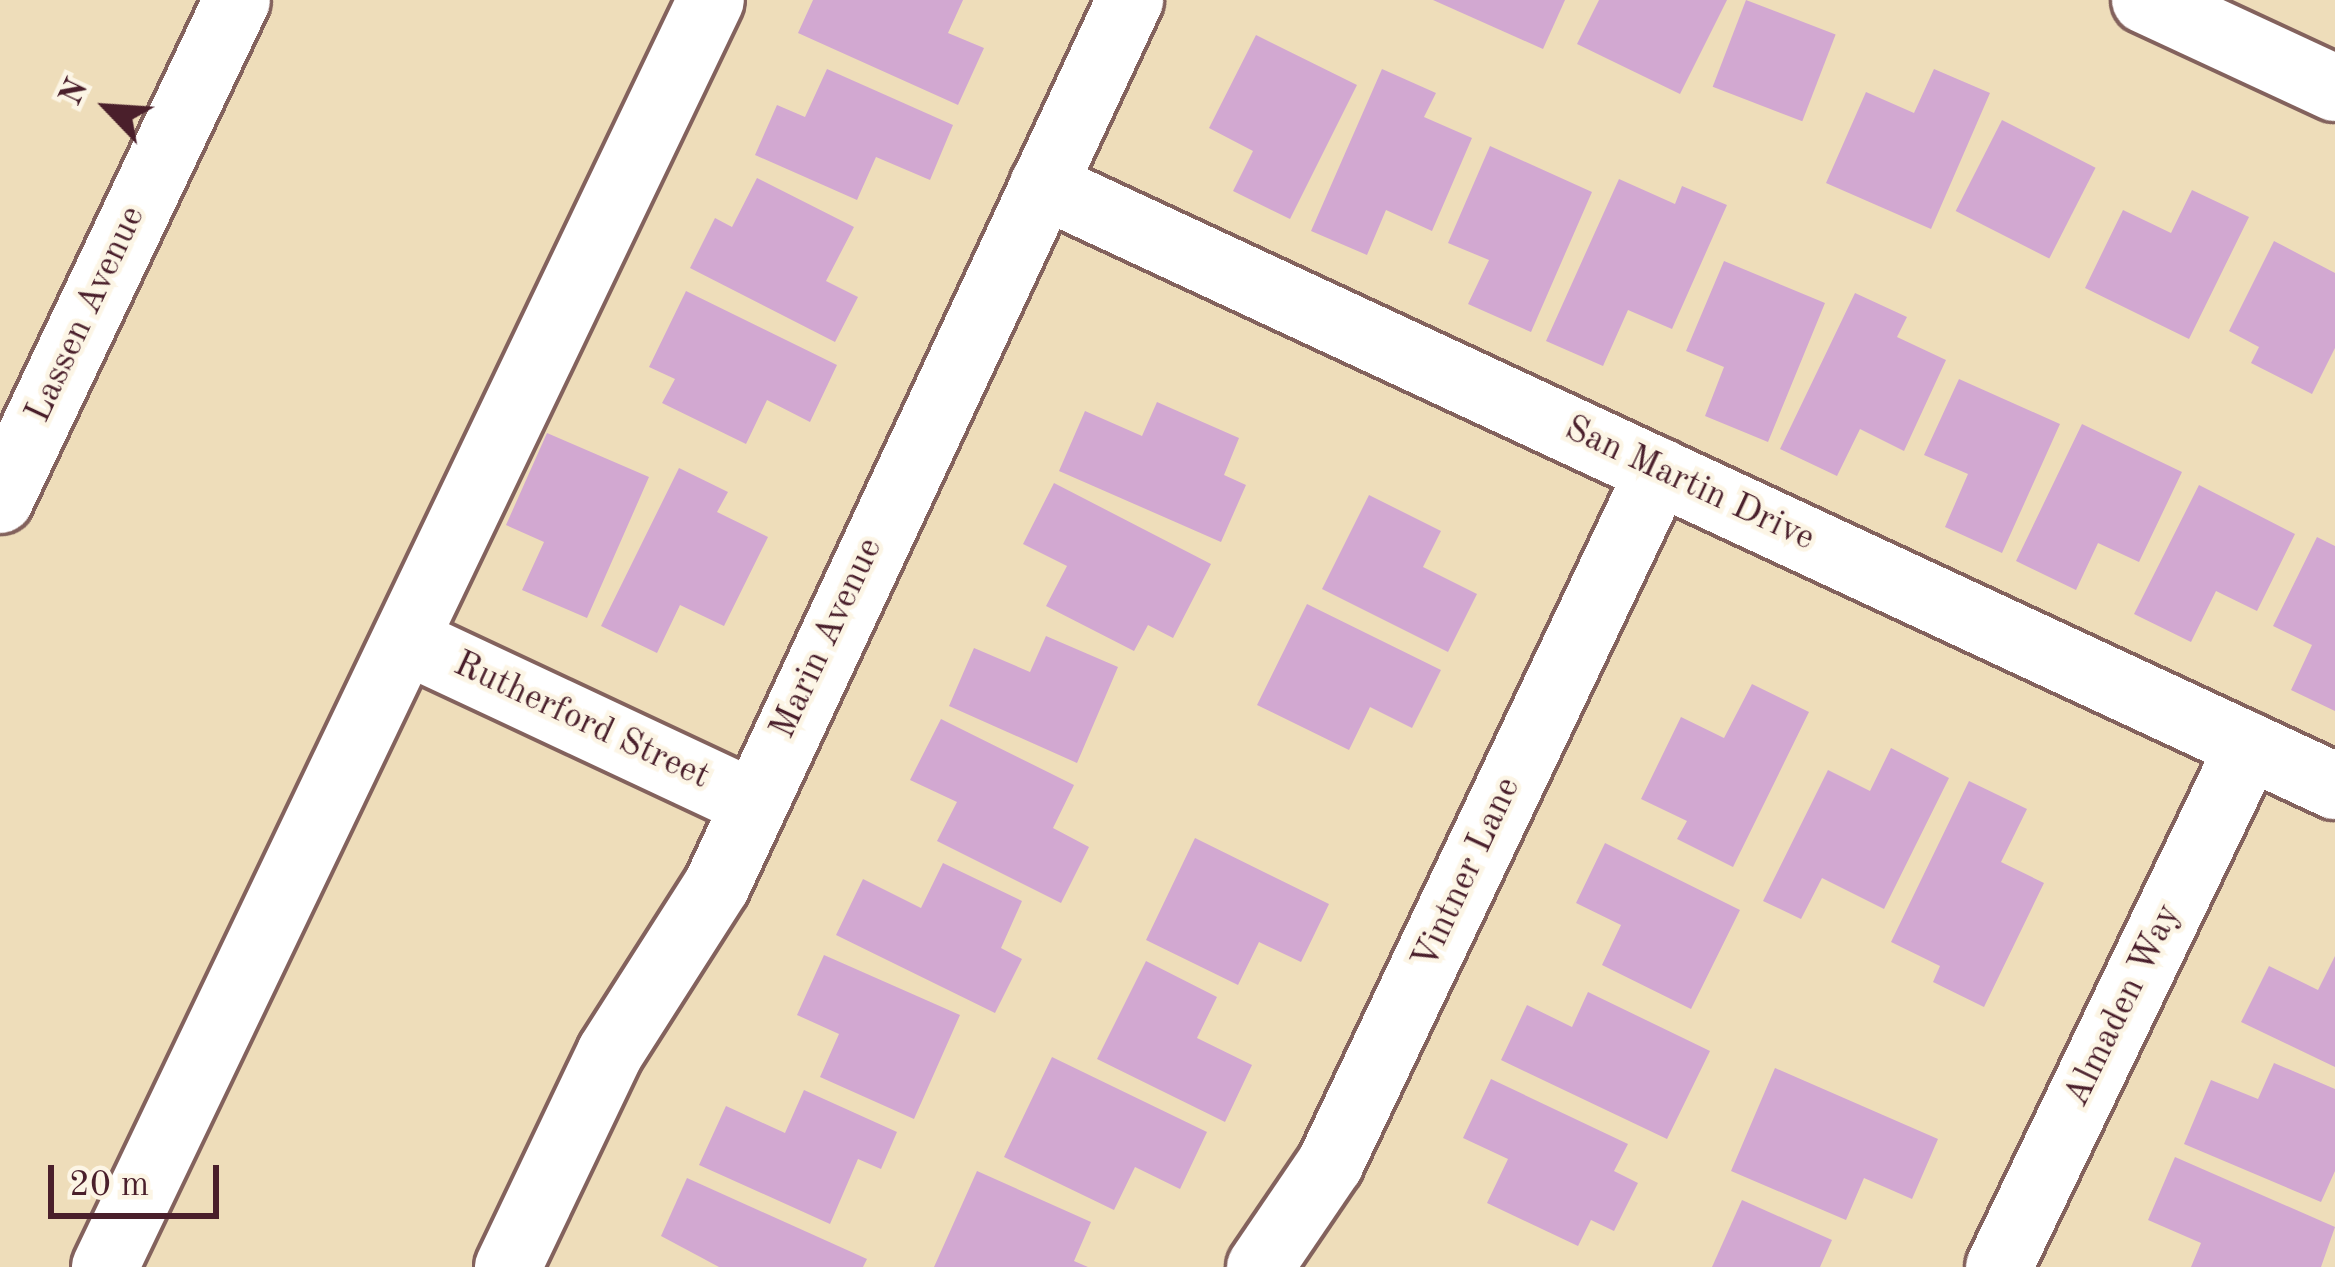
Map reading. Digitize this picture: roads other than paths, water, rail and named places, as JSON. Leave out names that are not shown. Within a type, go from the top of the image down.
[{"type":"street","name":"Lassen Avenue","points":[[7,468],[237,0]]},
{"type":"street","points":[[105,1267],[411,643],[712,0]]},
{"type":"street","name":"Marin Avenue","points":[[508,1267],[610,1053],[717,885],[751,802],[1130,0]]},
{"type":"street","points":[[2145,0],[2335,88]]},
{"type":"street","name":"San Martin Drive","points":[[1042,185],[2335,786]]},
{"type":"street","name":"Vintner Lane","points":[[1260,1267],[1330,1165],[1659,472]]},
{"type":"street","name":"Rutherford Street","points":[[411,643],[751,802]]},
{"type":"street","name":"Almaden Way","points":[[1999,1267],[2249,746]]}]
